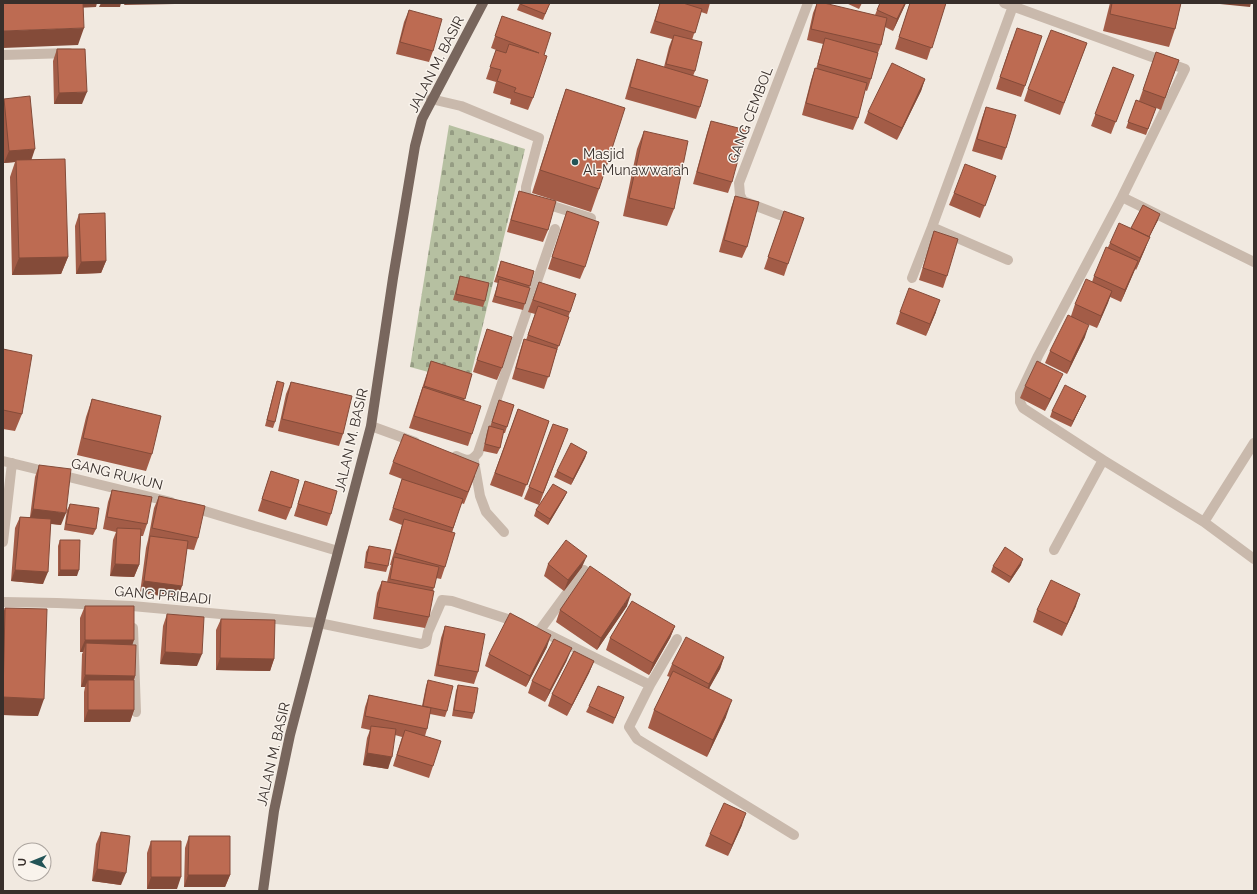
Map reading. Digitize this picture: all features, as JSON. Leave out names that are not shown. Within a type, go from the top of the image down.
[{"type":"main road","name":"JALAN M. BASIR","points":[[263,891],[274,811],[290,735],[371,426],[393,278],[415,146],[422,119],[431,99],[483,3]]},
{"type":"street","name":"GANG CEMBOL","points":[[780,215],[744,201],[740,195],[739,183],[808,3]]},
{"type":"street","points":[[912,278],[932,227],[1008,4],[1185,69],[1122,197],[1038,356],[1020,394],[1020,402],[1024,408],[1103,460],[1204,522],[1254,559]]},
{"type":"street","points":[[3,55],[69,53]]},
{"type":"street","points":[[431,99],[461,106],[540,138],[526,187],[526,195],[530,199],[591,218]]},
{"type":"street","points":[[1122,197],[1254,262]]},
{"type":"street","points":[[932,227],[1008,260]]},
{"type":"street","points":[[445,452],[468,460],[473,459],[478,454],[555,229]]},
{"type":"street","points":[[371,426],[423,445]]},
{"type":"street","points":[[1204,522],[1254,443]]},
{"type":"street","points":[[473,459],[480,496],[486,512],[504,532]]},
{"type":"street","points":[[1054,550],[1103,460]]},
{"type":"street","points":[[3,542],[8,462]]},
{"type":"street","name":"GANG RUKUN","points":[[8,462],[156,497],[338,551]]},
{"type":"street","points":[[584,570],[540,630],[650,685]]},
{"type":"street","name":"GANG PRIBADI","points":[[3,602],[132,614],[319,623],[421,644],[426,642],[428,632],[442,600],[452,601],[540,630]]},
{"type":"street","points":[[132,614],[136,712]]},
{"type":"street","points":[[677,639],[650,685],[629,727],[637,739],[794,835]]},
{"type":"green space","points":[[449,125],[525,149],[469,383],[410,367]]},
{"type":"building","points":[[3,3],[83,3],[84,28],[3,31]]},
{"type":"building","points":[[520,3],[550,3],[545,14]]},
{"type":"building","points":[[660,3],[683,3],[702,9],[695,33],[655,21]]},
{"type":"building","points":[[817,3],[824,3],[887,18],[881,45],[811,29]]},
{"type":"building","points":[[880,3],[905,3],[897,19],[877,10]]},
{"type":"building","points":[[910,3],[946,3],[932,48],[899,37]]},
{"type":"building","points":[[1112,3],[1181,3],[1175,29],[1110,14]]},
{"type":"building","points":[[409,10],[442,19],[433,51],[400,42]]},
{"type":"building","points":[[502,16],[551,33],[544,55],[547,56],[533,98],[514,92],[516,88],[497,81],[501,70],[490,67],[496,50],[506,53],[509,44],[539,53],[495,36]]},
{"type":"building","points":[[1017,28],[1042,36],[1025,86],[1000,77]]},
{"type":"building","points":[[1051,30],[1087,43],[1064,103],[1028,89]]},
{"type":"building","points":[[674,35],[702,42],[695,71],[666,64]]},
{"type":"building","points":[[825,38],[878,53],[871,79],[818,64]]},
{"type":"building","points":[[57,49],[85,49],[87,92],[59,93]]},
{"type":"building","points":[[1156,52],[1179,60],[1165,98],[1143,90]]},
{"type":"building","points":[[637,59],[708,80],[700,107],[630,87]]},
{"type":"building","points":[[892,63],[925,79],[902,128],[868,112]]},
{"type":"building","points":[[1113,67],[1134,75],[1116,122],[1095,114]]},
{"type":"building","points":[[815,68],[867,83],[858,118],[806,103]]},
{"type":"building","name":"Masjid Al-Munawwarah","points":[[566,89],[625,108],[599,189],[540,170]]},
{"type":"building","points":[[30,96],[35,149],[9,151],[4,99]]},
{"type":"building","points":[[1136,100],[1156,108],[1148,129],[1128,122]]},
{"type":"building","points":[[986,107],[1016,115],[1006,148],[977,139]]},
{"type":"building","points":[[711,121],[746,130],[732,182],[697,172]]},
{"type":"building","points":[[644,131],[688,141],[674,209],[629,198]]},
{"type":"building","points":[[65,159],[68,257],[19,258],[16,160]]},
{"type":"building","points":[[965,164],[996,176],[985,206],[954,193]]},
{"type":"building","points":[[519,191],[556,201],[548,230],[511,220]]},
{"type":"building","points":[[735,196],[759,202],[747,247],[724,240]]},
{"type":"building","points":[[1143,205],[1160,214],[1149,237],[1131,228]]},
{"type":"building","points":[[567,211],[599,222],[585,267],[552,257]]},
{"type":"building","points":[[784,211],[804,218],[788,264],[768,257]]},
{"type":"building","points":[[105,213],[106,261],[81,262],[79,214]]},
{"type":"building","points":[[1119,223],[1150,237],[1140,258],[1110,243]]},
{"type":"building","points":[[934,231],[958,239],[947,276],[923,268]]},
{"type":"building","points":[[1106,247],[1138,261],[1125,290],[1094,276]]},
{"type":"building","points":[[501,261],[534,271],[530,286],[497,276]]},
{"type":"building","points":[[460,276],[489,283],[485,301],[456,294]]},
{"type":"building","points":[[499,279],[530,288],[525,304],[495,296]]},
{"type":"building","points":[[1086,279],[1112,291],[1101,316],[1075,304]]},
{"type":"building","points":[[539,282],[576,294],[570,312],[533,300]]},
{"type":"building","points":[[909,288],[940,300],[930,324],[900,312]]},
{"type":"building","points":[[538,306],[569,317],[559,346],[528,335]]},
{"type":"building","points":[[1068,315],[1089,325],[1071,362],[1050,351]]},
{"type":"building","points":[[487,329],[512,337],[502,368],[477,360]]},
{"type":"building","points":[[524,339],[557,349],[549,377],[516,368]]},
{"type":"building","points":[[3,349],[32,355],[22,414],[3,410]]},
{"type":"building","points":[[431,361],[472,374],[465,399],[424,386]]},
{"type":"building","points":[[1037,361],[1063,374],[1050,399],[1025,386]]},
{"type":"building","points":[[277,381],[284,383],[275,422],[267,420]]},
{"type":"building","points":[[291,382],[352,396],[343,434],[282,419]]},
{"type":"building","points":[[1065,385],[1086,396],[1073,421],[1052,411]]},
{"type":"building","points":[[423,387],[481,406],[472,434],[414,416]]},
{"type":"building","points":[[92,399],[161,416],[152,454],[83,438]]},
{"type":"building","points":[[499,400],[514,405],[507,427],[492,422]]},
{"type":"building","points":[[518,409],[549,421],[527,485],[495,473]]},
{"type":"building","points":[[553,424],[568,429],[543,493],[529,487]]},
{"type":"building","points":[[489,426],[504,430],[500,448],[485,444]]},
{"type":"building","points":[[404,434],[479,464],[468,492],[393,462]]},
{"type":"building","points":[[571,443],[587,452],[573,479],[557,471]]},
{"type":"building","points":[[39,465],[71,469],[66,513],[33,509]]},
{"type":"building","points":[[271,471],[299,480],[291,508],[262,499]]},
{"type":"building","points":[[402,479],[463,499],[453,528],[393,508]]},
{"type":"building","points":[[305,481],[337,491],[331,514],[298,504]]},
{"type":"building","points":[[553,484],[567,492],[550,519],[536,510]]},
{"type":"building","points":[[112,490],[152,497],[147,524],[107,517]]},
{"type":"building","points":[[159,496],[205,506],[198,538],[152,528]]},
{"type":"building","points":[[70,504],[99,508],[96,529],[66,524]]},
{"type":"building","points":[[20,517],[51,519],[48,572],[15,570]]},
{"type":"building","points":[[404,519],[455,533],[445,567],[395,553]]},
{"type":"building","points":[[117,528],[141,529],[139,565],[115,564]]},
{"type":"building","points":[[150,536],[188,541],[182,586],[144,581]]},
{"type":"building","points":[[60,540],[80,540],[79,570],[60,570]]},
{"type":"building","points":[[566,540],[587,556],[568,580],[548,564]]},
{"type":"building","points":[[369,546],[391,550],[388,566],[366,562]]},
{"type":"building","points":[[1005,547],[1023,559],[1011,577],[993,566]]},
{"type":"building","points":[[394,557],[439,567],[434,588],[390,579]]},
{"type":"building","points":[[590,566],[631,594],[601,638],[560,610]]},
{"type":"building","points":[[1051,580],[1080,594],[1067,624],[1037,610]]},
{"type":"building","points":[[382,581],[434,591],[429,617],[377,607]]},
{"type":"building","points":[[632,601],[675,626],[653,663],[610,638]]},
{"type":"building","points":[[85,606],[134,606],[134,640],[85,640]]},
{"type":"building","points":[[5,608],[47,609],[44,699],[3,697]]},
{"type":"building","points":[[510,613],[551,635],[530,676],[489,654]]},
{"type":"building","points":[[167,614],[204,617],[202,654],[165,652]]},
{"type":"building","points":[[221,619],[275,620],[274,659],[220,658]]},
{"type":"building","points":[[445,626],[485,634],[478,672],[438,665]]},
{"type":"building","points":[[686,637],[724,657],[709,684],[672,664]]},
{"type":"building","points":[[554,639],[572,648],[550,690],[532,681]]},
{"type":"building","points":[[86,643],[136,645],[135,676],[85,675]]},
{"type":"building","points":[[574,651],[594,661],[572,705],[552,694]]},
{"type":"building","points":[[673,671],[732,700],[713,740],[654,710]]},
{"type":"building","points":[[88,680],[134,680],[134,710],[88,710]]},
{"type":"building","points":[[428,680],[453,686],[447,711],[423,706]]},
{"type":"building","points":[[458,685],[478,688],[474,713],[454,710]]},
{"type":"building","points":[[598,686],[624,697],[615,718],[589,706]]},
{"type":"building","points":[[369,695],[431,708],[427,729],[365,716]]},
{"type":"building","points":[[371,726],[396,729],[392,757],[367,753]]},
{"type":"building","points":[[405,730],[441,741],[433,766],[397,755]]},
{"type":"building","points":[[724,803],[746,813],[732,845],[710,834]]},
{"type":"building","points":[[101,832],[130,836],[126,873],[97,869]]},
{"type":"building","points":[[189,836],[230,836],[230,875],[188,875]]},
{"type":"building","points":[[151,841],[181,841],[181,877],[151,877]]},
{"type":"place","name":"Masjid Al-Munawwarah","points":[[575,162]]}]
